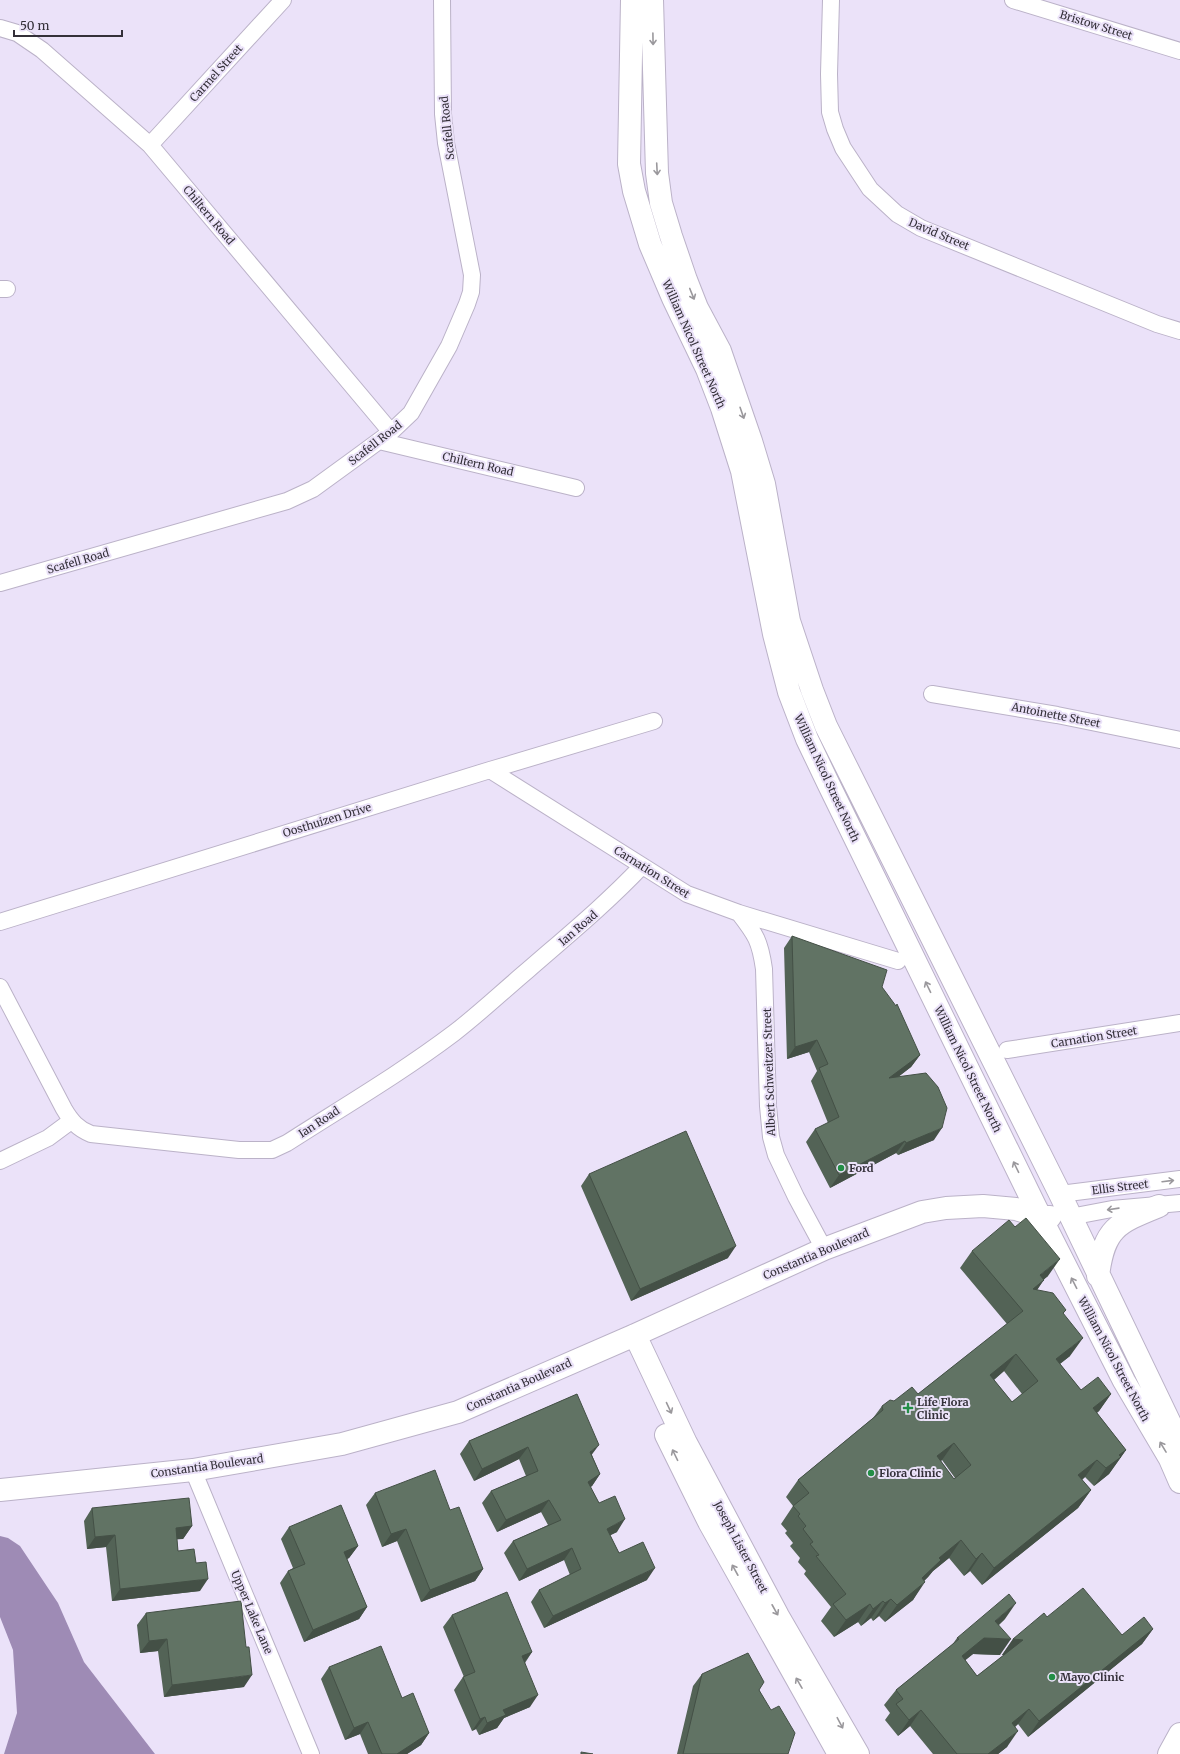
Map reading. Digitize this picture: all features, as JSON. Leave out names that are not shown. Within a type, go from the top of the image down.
[{"type":"main road","name":"William Nicol Street North","points":[[632,0],[628,164],[650,244],[673,298],[707,369],[722,408],[742,471],[774,634],[789,692],[807,739],[1030,1209],[1124,1381],[1170,1459],[1180,1482]]},
{"type":"main road","name":"William Nicol Street North","points":[[652,0],[657,173],[661,203],[686,280],[697,308],[720,351],[751,441],[764,484],[789,621],[812,690],[826,726],[846,768],[1060,1194],[1098,1276],[1180,1444]]},
{"type":"main road","name":"Constantia Boulevard","points":[[1030,1209],[1060,1194]]},
{"type":"main road","points":[[1098,1276],[1104,1244],[1110,1235],[1127,1220],[1170,1205]]},
{"type":"main road","name":"Constantia Boulevard","points":[[0,1490],[192,1470],[342,1444],[458,1412],[824,1249],[922,1212],[946,1208],[983,1206],[1030,1209],[1070,1217]]},
{"type":"main road","name":"Joseph Lister Street","points":[[629,1337],[660,1425],[709,1522],[839,1754]]},
{"type":"main road","name":"Joseph Lister Street","points":[[629,1337],[778,1616],[858,1754]]},
{"type":"main road","points":[[1169,1754],[1180,1734]]},
{"type":"street","name":"Carmel Street","points":[[150,145],[283,0]]},
{"type":"street","name":"Scafell Road","points":[[0,583],[287,502],[313,488],[385,436],[411,413],[450,346],[462,320],[472,284],[468,255],[446,143],[443,114],[442,0]]},
{"type":"street","name":"David Street","points":[[831,0],[829,74],[830,112],[843,148],[870,190],[884,204],[897,214],[921,228],[1135,316],[1180,331]]},
{"type":"street","name":"Bristow Street","points":[[1013,0],[1180,51]]},
{"type":"street","name":"Chiltern Road","points":[[0,28],[17,33],[42,50],[150,145],[385,436],[576,488]]},
{"type":"street","name":"Antoinette Street","points":[[932,694],[1057,714],[1180,740]]},
{"type":"street","name":"Oosthuizen Drive","points":[[0,922],[490,770],[654,721]]},
{"type":"street","name":"Carnation Street","points":[[490,770],[686,894],[739,913],[898,961]]},
{"type":"street","name":"Ian Road","points":[[0,987],[71,1121],[83,1131],[91,1134],[239,1150],[272,1150],[287,1143],[453,1034],[592,916],[612,898],[642,866]]},
{"type":"street","name":"Albert Schweitzer Street","points":[[739,913],[756,935],[761,951],[764,969],[768,1106],[771,1137],[776,1155],[796,1197],[824,1249]]},
{"type":"street","name":"Carnation Street","points":[[1007,1050],[1180,1023]]},
{"type":"street","points":[[0,1161],[48,1138],[71,1121]]},
{"type":"street","name":"Ellis Street","points":[[1060,1194],[1180,1179]]},
{"type":"street","name":"Ellis Street","points":[[1070,1217],[1112,1209],[1170,1205]]},
{"type":"street","name":"Upper Lake Lane","points":[[192,1470],[311,1754]]},
{"type":"shaded area","points":[[0,1536],[8,1538],[20,1546],[58,1603],[84,1662],[155,1754],[4,1754],[17,1713],[13,1650],[0,1617]]},
{"type":"building","points":[[792,936],[887,970],[882,987],[896,1006],[897,1004],[920,1055],[889,1078],[926,1073],[938,1087],[947,1108],[942,1128],[906,1143],[905,1141],[839,1175],[815,1129],[839,1117],[819,1068],[828,1064],[817,1040],[795,1047]]},
{"type":"building","points":[[686,1131],[736,1246],[640,1289],[589,1174]]},
{"type":"building","name":"Flora Clinic","points":[[1026,1218],[1060,1259],[1040,1275],[1044,1280],[1033,1289],[1053,1293],[1066,1310],[1063,1313],[1083,1338],[1056,1359],[1081,1390],[1098,1377],[1111,1394],[1093,1408],[1126,1450],[1119,1455],[1121,1457],[1106,1468],[1097,1460],[1078,1475],[1091,1490],[994,1568],[982,1553],[976,1559],[961,1540],[939,1558],[941,1560],[922,1578],[925,1582],[897,1605],[891,1599],[885,1603],[883,1601],[873,1609],[870,1604],[846,1620],[833,1604],[846,1594],[816,1556],[819,1555],[810,1544],[813,1542],[803,1529],[806,1526],[798,1516],[800,1514],[793,1506],[809,1493],[798,1480],[883,1410],[882,1406],[890,1400],[894,1401],[912,1387],[918,1394],[1023,1311],[972,1251],[1009,1220],[1015,1227]],"holes":[[[1016,1354],[1038,1381],[1012,1402],[990,1375]],[[954,1443],[971,1465],[954,1479],[937,1456]]]},
{"type":"building","points":[[577,1394],[599,1445],[590,1452],[600,1474],[588,1482],[599,1503],[615,1496],[625,1519],[607,1529],[619,1553],[643,1542],[655,1568],[553,1616],[539,1590],[581,1569],[572,1548],[527,1569],[513,1541],[561,1520],[549,1500],[506,1520],[491,1491],[538,1471],[528,1447],[482,1469],[469,1441]]},
{"type":"building","points":[[435,1470],[450,1510],[459,1507],[483,1569],[430,1590],[406,1529],[391,1534],[375,1493]]},
{"type":"building","points":[[189,1498],[192,1526],[176,1528],[178,1551],[194,1549],[196,1563],[206,1562],[208,1579],[120,1589],[115,1535],[95,1537],[92,1508]]},
{"type":"building","points":[[341,1505],[358,1546],[344,1552],[367,1607],[313,1630],[288,1571],[305,1564],[289,1527]]},
{"type":"building","points":[[1083,1588],[1122,1635],[1144,1617],[1153,1629],[1039,1721],[1029,1709],[1012,1723],[1018,1731],[988,1754],[957,1754],[921,1710],[909,1720],[896,1704],[903,1699],[896,1690],[959,1639],[957,1638],[1009,1594],[1016,1603],[995,1621],[1011,1639],[984,1638],[962,1656],[977,1676],[1023,1640],[1013,1639],[1044,1613],[1047,1617]]},
{"type":"building","points":[[507,1592],[532,1652],[522,1656],[538,1695],[503,1710],[506,1715],[487,1723],[485,1717],[480,1719],[463,1677],[475,1672],[452,1615]]},
{"type":"building","points":[[241,1601],[246,1647],[249,1647],[252,1675],[172,1685],[167,1639],[149,1641],[146,1613]]},
{"type":"building","points":[[381,1646],[402,1698],[413,1693],[429,1733],[397,1754],[382,1754],[368,1722],[354,1728],[329,1667]]},
{"type":"building","points":[[748,1653],[764,1682],[759,1690],[771,1710],[779,1706],[795,1733],[788,1754],[683,1754],[702,1674]]},
{"type":"building","points":[[581,1752],[593,1754],[581,1754]]},
{"type":"place","name":"Ford","points":[[841,1168]]},
{"type":"place","name":"Life Flora Clinic","points":[[908,1408]]},
{"type":"place","name":"Flora Clinic","points":[[871,1473]]},
{"type":"place","name":"Mayo Clinic","points":[[1052,1677]]}]
